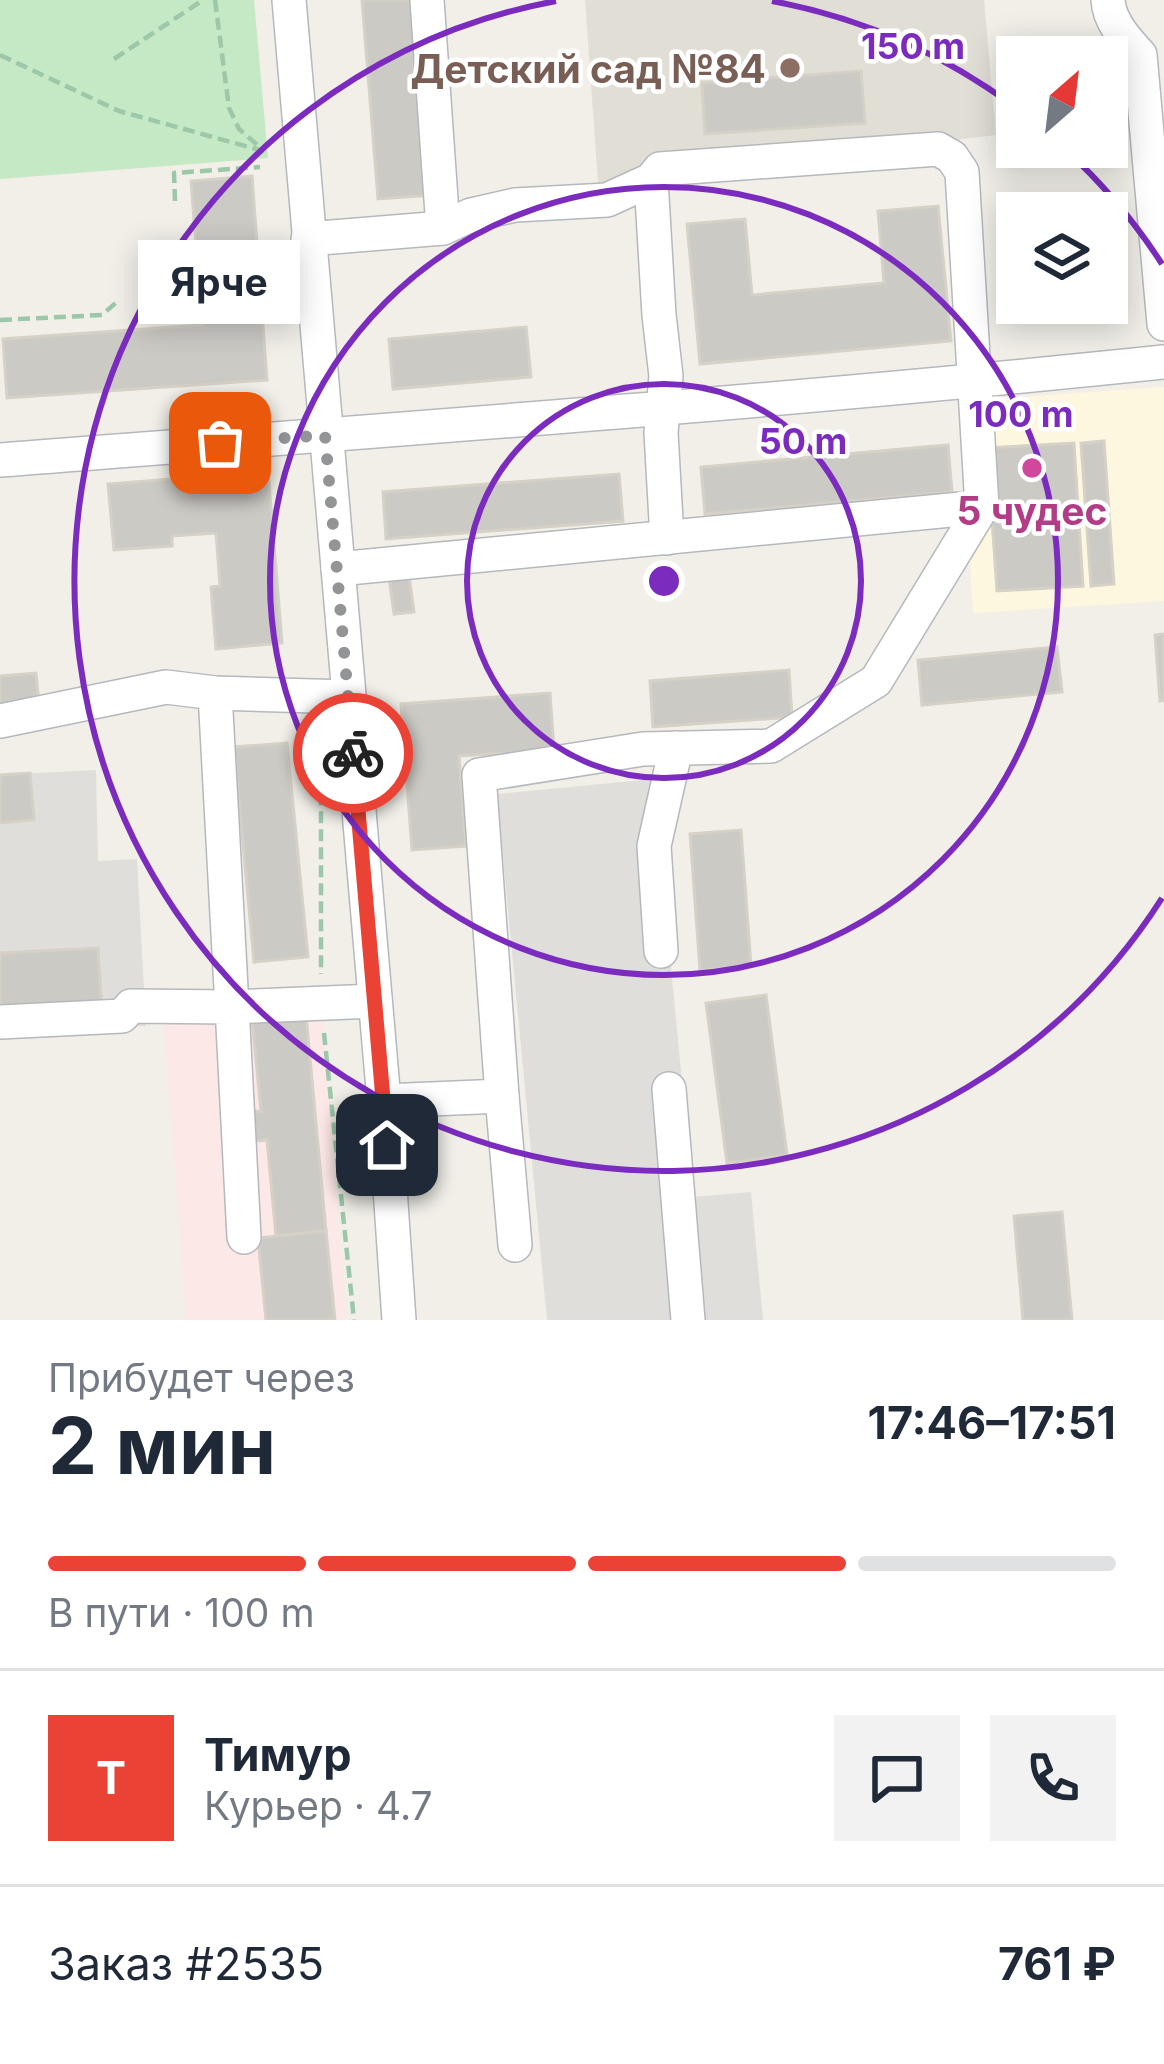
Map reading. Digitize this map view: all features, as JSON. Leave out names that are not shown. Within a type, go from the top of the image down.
[{"type":"street","points":[[289,0],[399,1320]]},
{"type":"street","points":[[427,0],[443,228]]},
{"type":"street","points":[[1108,0],[1108,10],[1124,38],[1140,55],[1164,324]]},
{"type":"street","points":[[308,238],[443,228],[471,215],[514,205],[607,200],[650,180],[660,170],[704,165],[938,149],[952,157],[962,172],[982,507],[876,681],[772,746],[643,749],[479,775],[515,1244]]},
{"type":"street","points":[[650,180],[666,376],[662,408],[667,538]]},
{"type":"street","points":[[0,460],[974,382],[1164,362]]},
{"type":"street","points":[[338,569],[982,507]]},
{"type":"street","points":[[0,721],[166,687],[348,697]]},
{"type":"street","points":[[215,693],[244,1237]]},
{"type":"street","points":[[662,951],[654,846],[676,748]]},
{"type":"street","points":[[0,1022],[122,1016],[131,1006],[375,1001]]},
{"type":"street","points":[[669,1089],[688,1320]]},
{"type":"street","points":[[384,1101],[502,1096]]},
{"type":"path","points":[[114,59],[202,0]]},
{"type":"path","points":[[0,55],[118,111],[267,152],[238,129],[229,108],[215,0]]},
{"type":"path","points":[[175,201],[174,173],[260,167]]},
{"type":"path","points":[[0,320],[102,315],[119,300]]},
{"type":"shaded area","name":"Детский сад №84","points":[[585,0],[984,0],[996,135],[598,183]]},
{"type":"shaded area","points":[[1164,387],[1164,601],[973,613],[961,401]]},
{"type":"shaded area","points":[[96,770],[98,861],[137,859],[146,1026],[0,1032],[0,775]]},
{"type":"shaded area","points":[[653,779],[693,1197],[751,1192],[763,1320],[547,1320],[497,794]]},
{"type":"shaded area","points":[[322,1005],[346,1320],[186,1320],[163,1017]]},
{"type":"green space","points":[[0,0],[254,0],[268,158],[0,179]]},
{"type":"building","points":[[362,0],[416,0],[432,195],[378,199]]},
{"type":"building","points":[[861,71],[865,123],[705,134],[702,83]]},
{"type":"building","points":[[252,176],[267,380],[7,398],[3,339],[202,325],[191,181]]},
{"type":"building","points":[[938,206],[951,341],[700,364],[687,224],[745,219],[752,295],[884,283],[878,211]]},
{"type":"building","points":[[526,327],[531,377],[393,389],[389,339]]},
{"type":"building","points":[[1104,441],[1114,584],[1091,586],[1081,443]]},
{"type":"building","points":[[1074,443],[1083,586],[997,591],[987,448]]},
{"type":"building","points":[[948,445],[952,492],[705,514],[701,467]]},
{"type":"building","points":[[268,471],[282,643],[216,649],[211,587],[220,586],[216,533],[172,536],[172,546],[114,550],[108,484]]},
{"type":"building","points":[[619,474],[623,521],[386,539],[383,492]]},
{"type":"building","points":[[409,575],[414,612],[394,614],[389,578]]},
{"type":"building","points":[[1164,634],[1164,700],[1160,701],[1155,635]]},
{"type":"building","points":[[1057,647],[1062,692],[922,705],[918,660]]},
{"type":"building","points":[[789,670],[792,717],[653,727],[650,681]]},
{"type":"building","points":[[36,673],[39,705],[0,708],[0,676]]},
{"type":"building","points":[[550,693],[554,750],[459,756],[466,846],[412,850],[401,704]]},
{"type":"building","points":[[287,743],[308,957],[254,962],[234,747]]},
{"type":"building","points":[[30,773],[34,820],[0,823],[0,775]]},
{"type":"building","points":[[741,830],[751,966],[700,970],[690,834]]},
{"type":"building","points":[[98,948],[102,1013],[0,1018],[0,953]]},
{"type":"building","points":[[766,995],[787,1155],[727,1163],[706,1003]]},
{"type":"building","points":[[306,1015],[326,1231],[276,1236],[267,1140],[245,1142],[243,1112],[261,1111],[252,1020]]},
{"type":"building","points":[[1062,1212],[1072,1320],[1023,1320],[1014,1216]]},
{"type":"building","points":[[326,1231],[335,1320],[266,1320],[258,1238]]},
{"type":"way so far","points":[[220,443],[325,435],[353,753]]},
{"type":"place","name":"Детский сад №84","points":[[790,68]]},
{"type":"place","name":"Ярче","points":[[220,443]]},
{"type":"place","name":"5 чудес","points":[[1032,468]]},
{"type":"route","points":[[353,753],[387,1145]]}]
